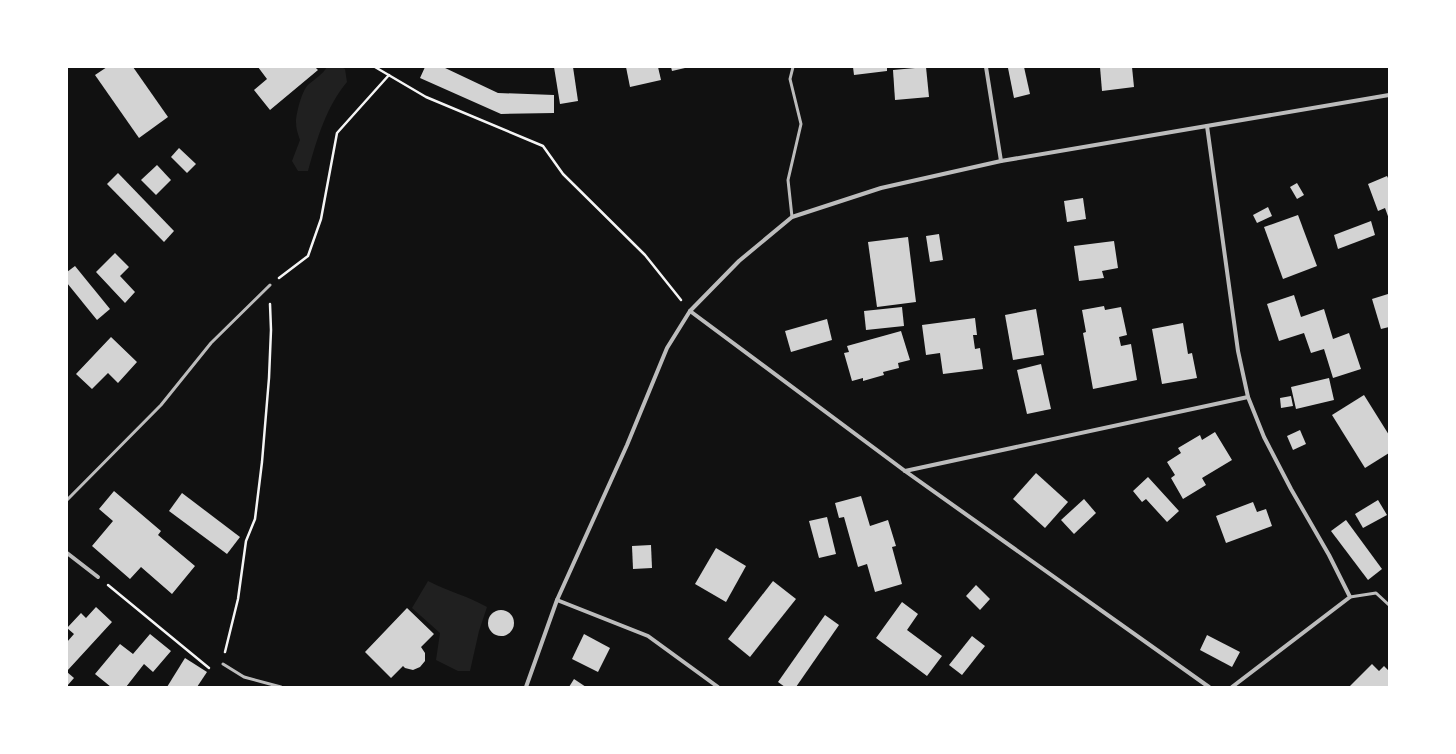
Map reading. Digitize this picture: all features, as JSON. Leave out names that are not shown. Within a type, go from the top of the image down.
[{"type":"street","points":[[986,67],[1001,161]]},
{"type":"street","points":[[526,687],[557,600],[627,445],[667,348],[690,311],[739,261],[792,217],[881,188],[1001,161],[1389,95]]},
{"type":"street","points":[[1207,126],[1238,351],[1248,397],[1264,437],[1291,489],[1329,555],[1350,597],[1232,687]]},
{"type":"street","points":[[690,311],[904,471],[1209,687]]},
{"type":"street","points":[[904,471],[1248,397]]},
{"type":"street","points":[[67,553],[98,577]]},
{"type":"street","points":[[557,600],[648,636],[718,687]]},
{"type":"lane","points":[[792,217],[788,180],[801,124],[790,79],[793,67]]},
{"type":"lane","points":[[67,500],[161,405],[211,343],[270,285]]},
{"type":"lane","points":[[1350,597],[1376,593],[1389,605]]},
{"type":"lane","points":[[223,664],[244,677],[281,687]]},
{"type":"path","points":[[375,67],[426,97],[543,146],[562,174],[645,255],[690,311]]},
{"type":"path","points":[[98,577],[216,674],[223,664],[238,599],[246,541],[255,519],[262,462],[269,378],[272,330],[270,285],[308,256],[321,219],[337,133],[389,75]]},
{"type":"shaded area","points":[[327,67],[341,67],[345,69],[347,82],[333,102],[323,124],[308,171],[298,171],[292,161],[300,140],[296,122],[300,102],[306,87]]},
{"type":"shaded area","points":[[428,581],[487,607],[479,631],[470,671],[458,671],[436,660],[440,633],[412,608]]},
{"type":"building","points":[[107,67],[133,67],[168,117],[139,138],[95,75]]},
{"type":"building","points":[[258,67],[315,67],[318,70],[270,110],[254,90],[267,79]]},
{"type":"building","points":[[425,67],[443,67],[498,93],[554,95],[554,113],[501,114],[420,78]]},
{"type":"building","points":[[554,67],[573,67],[578,101],[560,104]]},
{"type":"building","points":[[626,67],[658,67],[661,80],[630,87]]},
{"type":"building","points":[[671,67],[685,67],[685,68],[672,71]]},
{"type":"building","points":[[853,67],[887,67],[887,71],[854,75]]},
{"type":"building","points":[[926,67],[929,97],[895,100],[893,70]]},
{"type":"building","points":[[1024,67],[1030,94],[1014,98],[1008,68]]},
{"type":"building","points":[[1100,67],[1132,67],[1134,87],[1102,91]]},
{"type":"building","points":[[179,148],[196,164],[187,173],[171,157]]},
{"type":"building","points":[[157,165],[171,180],[156,195],[141,180]]},
{"type":"building","points":[[118,173],[174,231],[164,242],[107,184]]},
{"type":"building","points":[[1387,176],[1389,180],[1389,219],[1385,208],[1378,211],[1368,184]]},
{"type":"building","points":[[1297,183],[1304,195],[1297,199],[1290,187]]},
{"type":"building","points":[[1083,198],[1086,219],[1067,222],[1064,201]]},
{"type":"building","points":[[1268,207],[1272,216],[1257,223],[1253,215]]},
{"type":"building","points":[[1298,215],[1317,266],[1283,279],[1264,227]]},
{"type":"building","points":[[1371,221],[1375,235],[1338,249],[1334,235]]},
{"type":"building","points":[[939,234],[943,260],[930,262],[926,236]]},
{"type":"building","points":[[908,237],[916,302],[877,307],[868,242]]},
{"type":"building","points":[[1114,241],[1118,268],[1102,271],[1104,278],[1079,281],[1074,246]]},
{"type":"building","points":[[115,253],[129,267],[120,276],[135,292],[125,303],[96,272]]},
{"type":"building","points":[[75,266],[110,309],[97,320],[67,283],[67,272]]},
{"type":"building","points":[[1388,294],[1389,327],[1381,329],[1372,299]]},
{"type":"building","points":[[1294,295],[1301,317],[1324,309],[1333,339],[1349,333],[1361,369],[1333,378],[1324,349],[1311,353],[1304,333],[1279,341],[1267,304]]},
{"type":"building","points":[[1104,306],[1105,310],[1121,307],[1127,335],[1119,337],[1121,346],[1131,344],[1137,380],[1093,389],[1083,333],[1086,332],[1082,310]]},
{"type":"building","points":[[902,307],[904,326],[866,330],[864,311]]},
{"type":"building","points":[[1036,309],[1044,355],[1013,360],[1005,315]]},
{"type":"building","points":[[975,318],[977,335],[973,335],[975,349],[980,348],[983,369],[943,374],[940,353],[926,355],[922,325]]},
{"type":"building","points":[[827,319],[832,340],[791,352],[785,331]]},
{"type":"building","points":[[1183,323],[1188,354],[1192,353],[1197,378],[1162,384],[1152,329]]},
{"type":"building","points":[[901,331],[910,360],[898,363],[899,368],[883,372],[884,375],[863,381],[863,378],[852,381],[844,353],[849,352],[847,346]]},
{"type":"building","points":[[111,337],[137,362],[118,383],[108,373],[92,389],[76,374]]},
{"type":"building","points":[[1041,364],[1051,409],[1027,414],[1017,370]]},
{"type":"building","points":[[1329,378],[1334,400],[1296,409],[1291,387]]},
{"type":"building","points":[[1364,395],[1389,435],[1389,453],[1365,468],[1332,415]]},
{"type":"building","points":[[1291,396],[1293,406],[1281,408],[1280,398]]},
{"type":"building","points":[[1300,430],[1306,444],[1293,450],[1287,436]]},
{"type":"building","points":[[1215,432],[1232,460],[1202,478],[1206,485],[1183,499],[1171,478],[1175,475],[1167,462],[1181,453],[1178,448],[1200,435],[1202,440]]},
{"type":"building","points":[[1036,473],[1068,502],[1045,528],[1013,499]]},
{"type":"building","points":[[1148,477],[1179,511],[1167,522],[1146,499],[1142,502],[1133,491]]},
{"type":"building","points":[[114,491],[161,531],[158,535],[195,566],[172,594],[141,567],[130,579],[92,546],[113,521],[99,509]]},
{"type":"building","points":[[182,493],[240,537],[227,554],[169,511]]},
{"type":"building","points":[[861,496],[870,526],[888,520],[896,546],[892,547],[902,584],[875,592],[867,564],[858,567],[844,517],[839,518],[835,503]]},
{"type":"building","points":[[1084,499],[1096,513],[1074,534],[1061,520]]},
{"type":"building","points":[[1378,500],[1387,515],[1363,528],[1355,514]]},
{"type":"building","points":[[1253,502],[1257,512],[1266,509],[1272,526],[1226,543],[1216,516]]},
{"type":"building","points":[[827,517],[836,554],[819,558],[809,521]]},
{"type":"building","points":[[1346,520],[1382,569],[1368,580],[1331,531]]},
{"type":"building","points":[[651,545],[652,568],[633,569],[632,546]]},
{"type":"building","points":[[716,548],[746,566],[726,602],[695,584]]},
{"type":"building","points":[[773,581],[796,599],[750,657],[728,639]]},
{"type":"building","points":[[976,585],[990,599],[980,610],[966,596]]},
{"type":"building","points":[[902,602],[918,614],[907,630],[942,656],[927,676],[876,638]]},
{"type":"building","points":[[96,607],[112,622],[67,671],[67,642],[74,634],[67,628],[81,613],[86,618]]},
{"type":"building","points":[[407,608],[434,634],[421,647],[425,653],[425,661],[420,667],[413,670],[403,666],[391,678],[365,652]]},
{"type":"building","points":[[501,610],[510,614],[514,623],[510,632],[501,636],[492,632],[488,623],[492,614]]},
{"type":"building","points":[[825,615],[839,625],[796,687],[785,687],[778,682]]},
{"type":"building","points":[[150,634],[171,651],[153,672],[144,664],[126,687],[111,687],[95,674],[120,644],[133,654]]},
{"type":"building","points":[[584,634],[610,648],[598,672],[572,659]]},
{"type":"building","points":[[1207,635],[1240,652],[1232,667],[1200,650]]},
{"type":"building","points":[[972,636],[985,646],[962,675],[949,665]]},
{"type":"building","points":[[185,658],[207,672],[197,687],[167,687]]},
{"type":"building","points":[[1372,664],[1379,671],[1384,666],[1389,671],[1389,687],[1349,687]]},
{"type":"building","points":[[67,672],[74,678],[67,686]]},
{"type":"building","points":[[574,679],[586,687],[569,687]]}]
